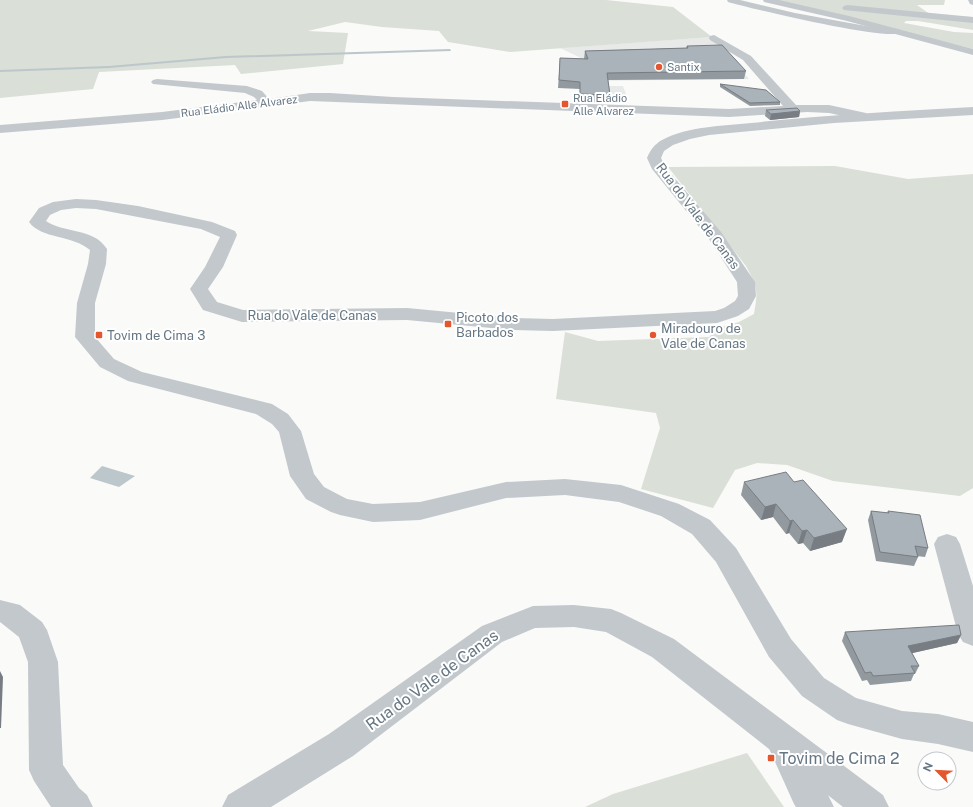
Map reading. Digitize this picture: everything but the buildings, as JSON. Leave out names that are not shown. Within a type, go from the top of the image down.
[{"type":"street","points":[[731,0],[786,15],[881,31],[898,32]]},
{"type":"street","points":[[767,0],[973,52]]},
{"type":"street","points":[[799,0],[848,8],[973,20]]},
{"type":"street","points":[[714,38],[747,58],[793,109]]},
{"type":"street","points":[[157,82],[247,90],[258,94],[266,103]]},
{"type":"street","name":"Rua Eládio Alle Alvarez","points":[[0,129],[162,116],[310,97],[401,102],[729,113],[793,109],[829,109],[862,116]]},
{"type":"street","name":"Rua do Vale de Canas","points":[[973,111],[862,116],[707,132],[667,142],[658,149],[654,158],[659,169],[715,236],[746,282],[747,296],[742,304],[731,312],[717,317],[553,325],[514,324],[408,314],[242,316],[210,306],[199,289],[214,267],[229,236],[211,227],[105,205],[83,204],[56,207],[45,211],[38,216],[37,222],[42,227],[80,236],[91,241],[98,249],[97,264],[86,303],[85,337],[107,363],[135,377],[264,409],[280,419],[290,431],[302,476],[316,493],[340,506],[373,513],[420,511],[506,490],[565,487],[620,494],[670,510],[701,527],[726,555],[780,648],[813,687],[848,710],[902,725],[938,729],[973,737]]},
{"type":"street","points":[[947,544],[973,634]]},
{"type":"street","points":[[0,611],[10,614],[32,630],[43,662],[46,770],[67,800],[75,807]]},
{"type":"street","name":"Rua do Vale de Canas","points":[[240,807],[342,745],[492,634],[533,617],[574,616],[611,621],[663,648],[870,807]]},
{"type":"street","points":[[782,739],[806,792],[816,807]]},
{"type":"shaded area","points":[[0,0],[606,0],[673,7],[712,37],[510,52],[448,42],[439,31],[382,27],[345,22],[308,31],[348,33],[343,64],[241,74],[235,65],[99,72],[93,89],[0,98]]},
{"type":"shaded area","points":[[775,0],[945,0],[944,5],[917,5],[931,15],[973,17],[973,30],[918,21],[906,21],[904,23],[954,32],[973,33],[973,49]]},
{"type":"shaded area","points":[[711,37],[749,79],[585,81],[586,67],[581,58],[560,48]]},
{"type":"shaded area","points":[[586,86],[623,86],[627,97],[591,96]]},
{"type":"shaded area","points":[[835,166],[908,179],[973,174],[973,488],[960,496],[833,481],[787,465],[757,463],[735,470],[713,508],[641,489],[660,428],[656,413],[556,399],[565,332],[598,341],[709,337],[718,328],[739,322],[754,314],[756,290],[746,266],[668,167]]},
{"type":"shaded area","points":[[102,466],[135,476],[119,487],[90,478]]},
{"type":"shaded area","points":[[747,753],[784,807],[585,807],[613,794]]},
{"type":"waterway","points":[[0,71],[109,67],[226,57],[450,50]]},
{"type":"place","name":"Santix","points":[[659,67]]},
{"type":"place","name":"Rua Eládio Alle Alvarez","points":[[565,104]]},
{"type":"place","name":"Picoto dos Barbados","points":[[448,324]]},
{"type":"place","name":"Tovim de Cima 3","points":[[99,335]]},
{"type":"place","name":"Miradouro de Vale de Canas","points":[[653,335]]},
{"type":"place","name":"Tovim de Cima 2","points":[[771,758]]}]
